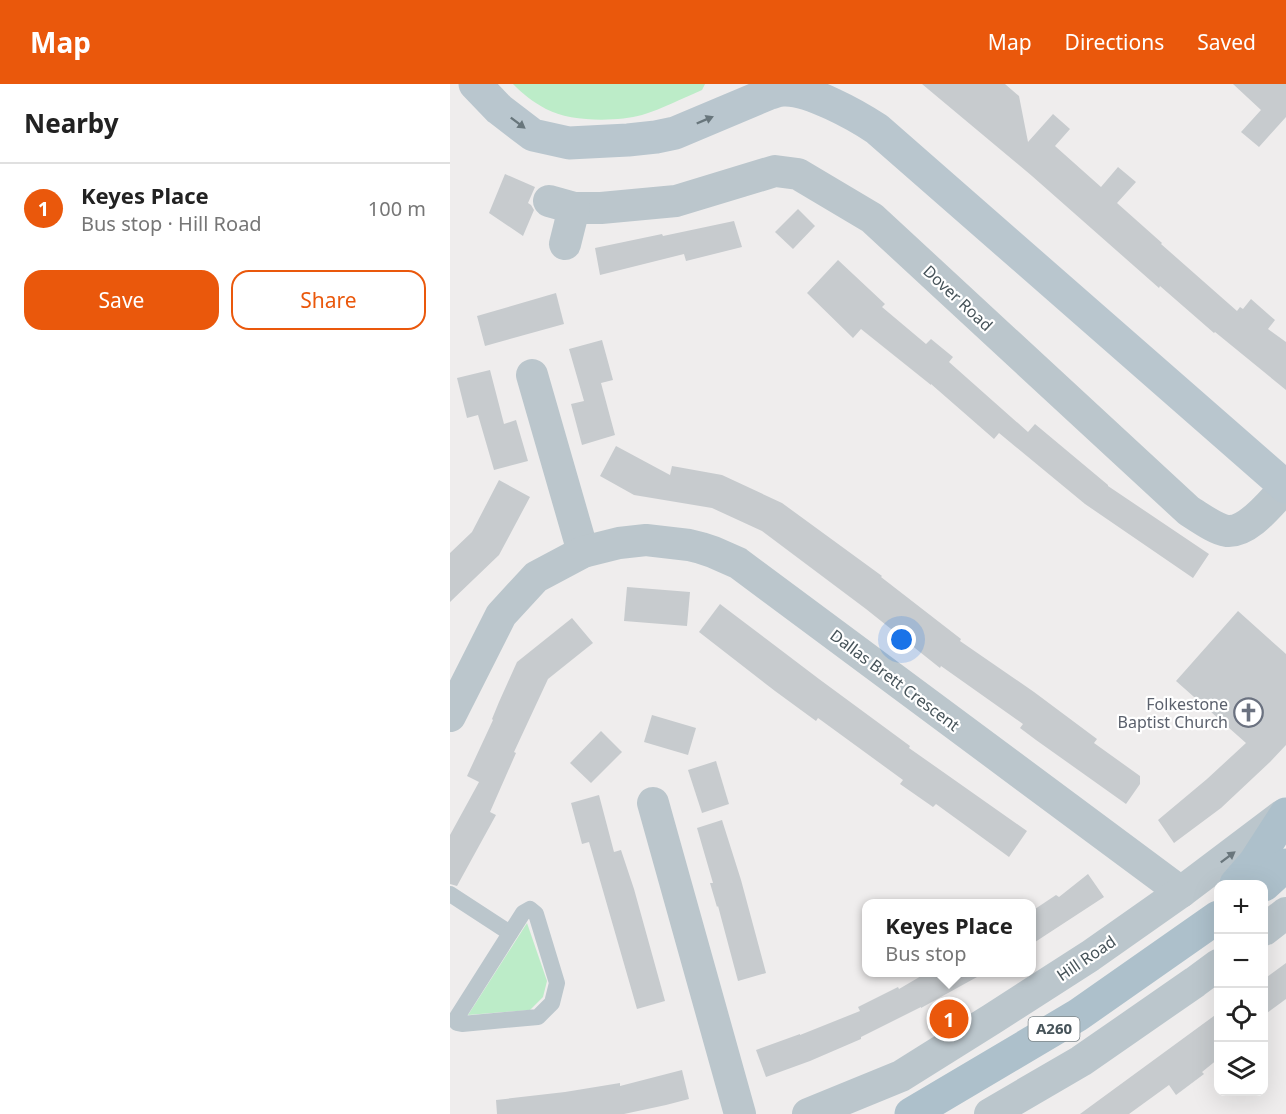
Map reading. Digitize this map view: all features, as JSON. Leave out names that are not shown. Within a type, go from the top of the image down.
[{"type":"main road","points":[[1240,880],[1255,862],[1286,814]]},
{"type":"main road","points":[[1268,881],[1286,865]]},
{"type":"main road","name":"A260","points":[[1191,937],[1214,910]]},
{"type":"main road","name":"A260","points":[[911,1114],[1078,1015],[1214,920]]},
{"type":"street","name":"Dover Road","points":[[475,84],[499,109],[533,135],[568,143],[656,137],[675,133],[742,93],[810,91],[877,129],[1286,487],[1252,522],[1243,538],[1212,525],[1189,511],[872,218],[798,174],[775,171],[676,201],[601,208],[562,204],[565,244]]},
{"type":"street","points":[[532,375],[583,552]]},
{"type":"street","name":"Dallas Brett Crescent","points":[[450,716],[501,615],[536,577],[583,552],[619,543],[646,540],[689,545],[738,563],[1181,892]]},
{"type":"street","points":[[653,803],[740,1114]]},
{"type":"street","name":"Hill Road","points":[[808,1114],[901,1076],[1090,956],[1286,814]]},
{"type":"street","points":[[990,1114],[1081,1060],[1214,968]]},
{"type":"lane","points":[[450,894],[510,933]]},
{"type":"lane","points":[[530,909],[536,914],[557,983],[552,1003],[538,1017],[457,1023],[457,1017],[510,933],[523,913],[530,909]]},
{"type":"green space","points":[[513,84],[705,84],[702,90],[650,113],[593,120],[567,116],[546,109],[532,101]]},
{"type":"green space","points":[[527,923],[547,981],[543,997],[530,1010],[468,1015]]},
{"type":"building","points":[[922,84],[1005,84],[1019,96],[1028,142],[1053,114],[1070,129],[1055,146],[1101,187],[1118,167],[1136,182],[1117,203],[1237,311],[1240,307],[1243,309],[1251,299],[1275,320],[1268,329],[1286,342],[1286,390],[1214,333],[1160,286],[1159,288],[1032,176]]},
{"type":"building","points":[[1233,84],[1286,84],[1286,117],[1259,147],[1241,132],[1261,110]]},
{"type":"building","points":[[505,174],[535,187],[528,203],[534,210],[523,236],[489,213]]},
{"type":"building","points":[[798,209],[815,226],[793,249],[775,232]]},
{"type":"building","points":[[734,221],[742,247],[686,261],[684,254],[600,275],[595,248]]},
{"type":"building","points":[[838,260],[885,304],[882,307],[926,344],[931,339],[953,357],[949,362],[1028,432],[1035,424],[1108,486],[1209,554],[1193,578],[1085,504],[999,433],[994,439],[931,384],[861,329],[853,338],[807,293]]},
{"type":"building","points":[[556,293],[564,324],[485,346],[477,316]]},
{"type":"building","points":[[602,340],[613,380],[601,383],[615,435],[582,445],[571,404],[584,401],[569,349]]},
{"type":"building","points":[[490,370],[504,424],[516,420],[528,461],[494,470],[478,415],[467,418],[457,378]]},
{"type":"building","points":[[616,446],[670,475],[672,466],[722,475],[782,503],[882,576],[961,639],[960,641],[1097,739],[1094,743],[1140,776],[1140,784],[1126,804],[1020,728],[1023,724],[941,666],[940,668],[762,531],[712,508],[634,495],[600,476]]},
{"type":"building","points":[[499,480],[530,497],[499,555],[450,602],[450,553],[472,532]]},
{"type":"building","points":[[627,587],[690,592],[687,626],[624,621]]},
{"type":"building","points":[[720,604],[910,746],[909,748],[1027,831],[1009,857],[936,804],[933,807],[900,784],[903,780],[818,718],[816,721],[699,632]]},
{"type":"building","name":"Folkestone Baptist Church","points":[[1238,611],[1286,654],[1286,745],[1221,808],[1174,843],[1158,820],[1246,743],[1176,681]]},
{"type":"building","points":[[572,618],[593,643],[548,679],[514,752],[516,753],[490,812],[496,815],[457,886],[450,884],[450,835],[479,782],[467,776],[517,662]]},
{"type":"building","points":[[652,715],[696,728],[688,755],[644,742]]},
{"type":"building","points":[[601,731],[622,752],[591,783],[570,763]]},
{"type":"building","points":[[716,761],[729,804],[702,813],[688,770]]},
{"type":"building","points":[[599,795],[614,852],[621,850],[634,889],[665,1001],[637,1009],[589,842],[582,844],[571,803]]},
{"type":"building","points":[[722,820],[766,973],[738,981],[697,828]]},
{"type":"building","points":[[1088,874],[1104,897],[1036,941],[1036,908],[1056,895],[1059,897]]},
{"type":"building","points":[[1286,963],[1286,999],[1268,1012],[1268,988],[1268,976]]},
{"type":"building","points":[[919,977],[977,977],[861,1039],[766,1077],[756,1050],[860,1011],[858,1007],[898,987],[899,989]]},
{"type":"building","points":[[1214,1016],[1214,1062],[1202,1072],[1204,1074],[1176,1095],[1169,1085],[1129,1114],[1080,1114]]},
{"type":"building","points":[[682,1070],[689,1099],[666,1105],[624,1114],[497,1114],[496,1100],[620,1083],[620,1086]]},
{"type":"place","name":"Folkestone Baptist Church","points":[[1249,713]]},
{"type":"place","name":"Keyes Place","points":[[949,1019]]}]
